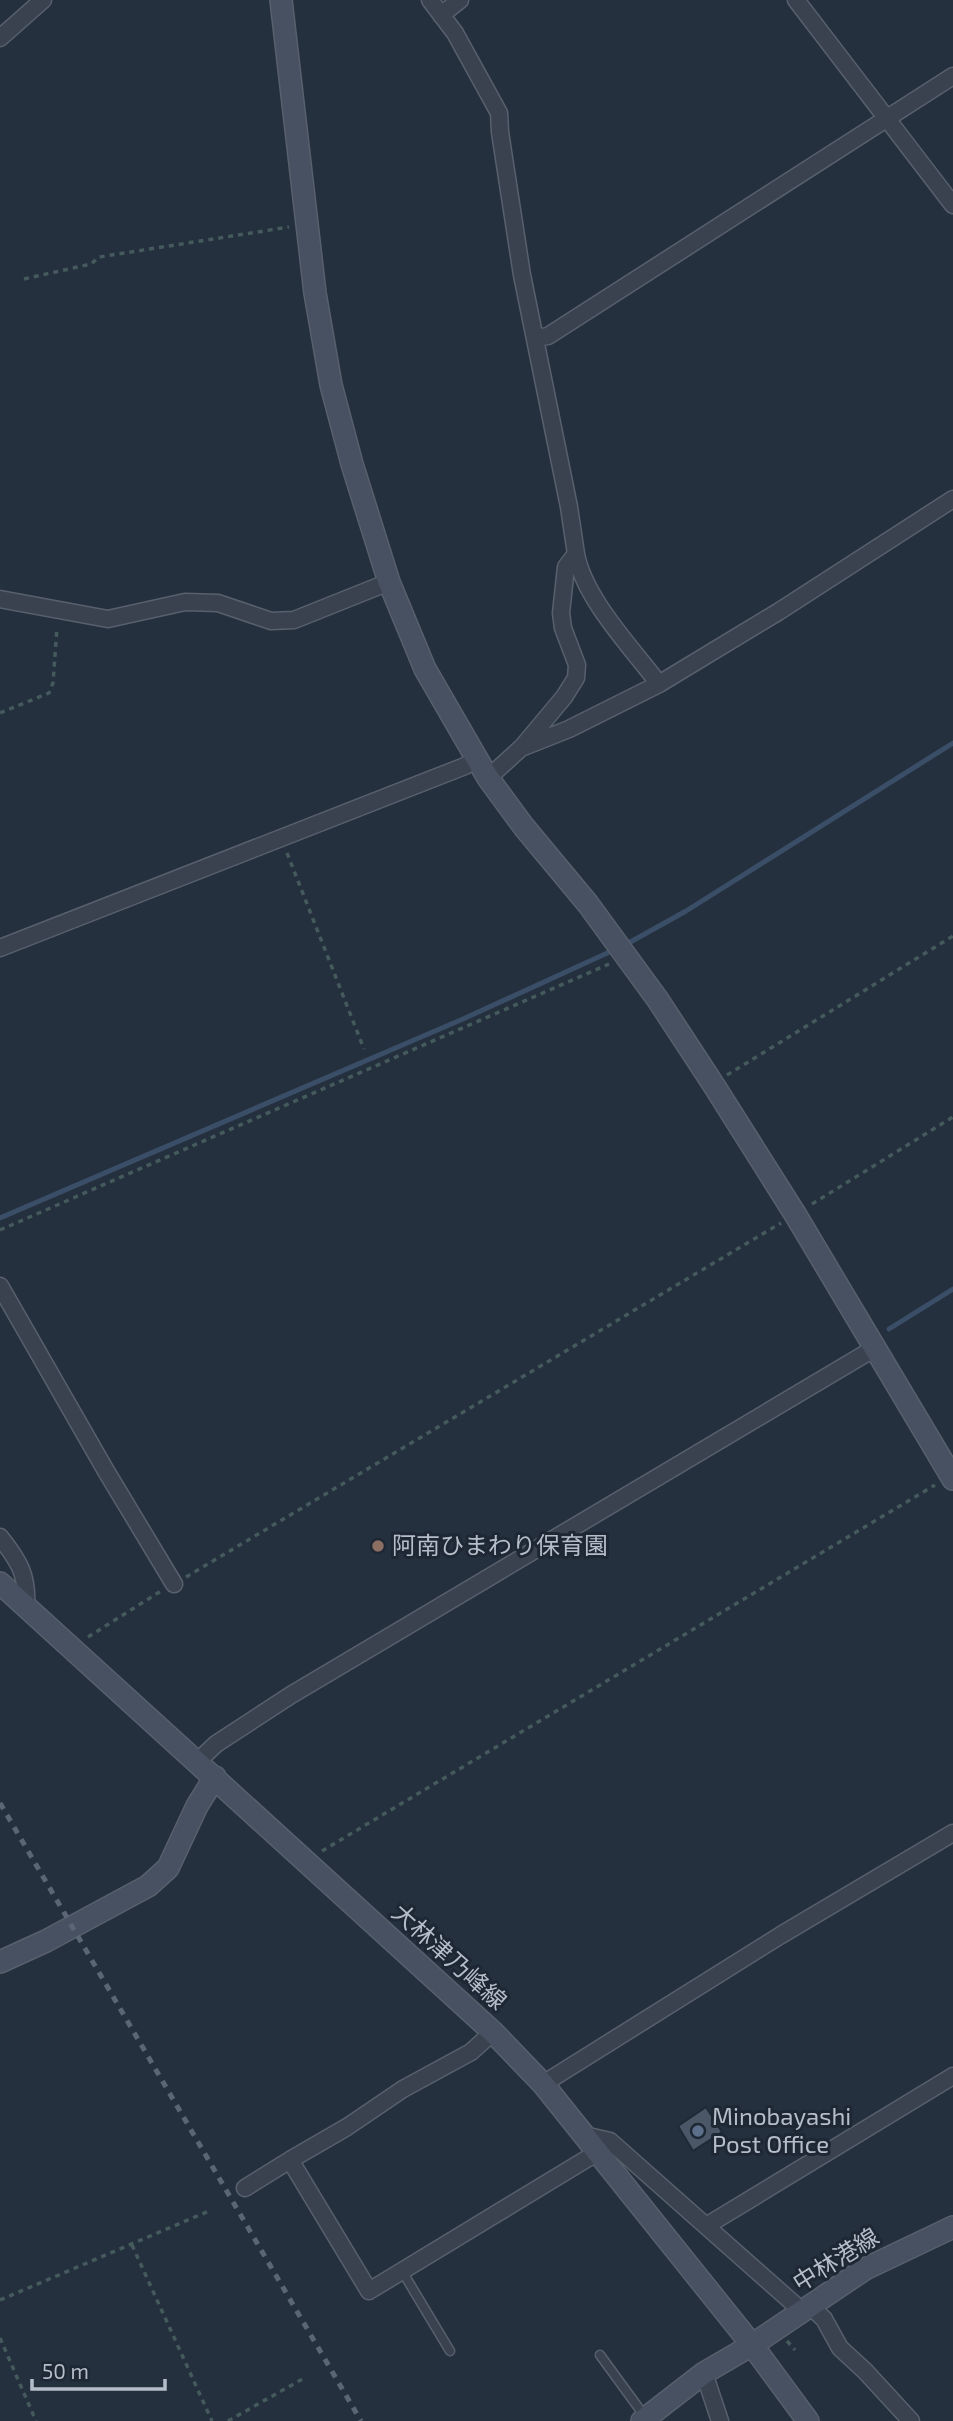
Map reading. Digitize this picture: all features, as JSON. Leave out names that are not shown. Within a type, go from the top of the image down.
[{"type":"street","points":[[0,37],[43,0]]},
{"type":"street","points":[[281,0],[315,293],[331,385],[352,464],[389,582],[425,669],[488,778],[524,827],[589,904],[658,1000],[713,1084],[795,1214],[952,1476]]},
{"type":"street","points":[[430,0],[455,33],[499,113],[522,275],[579,570],[591,594],[659,684]]},
{"type":"street","points":[[441,15],[460,0]]},
{"type":"street","points":[[796,0],[953,205]]},
{"type":"street","points":[[536,338],[548,336],[953,76]]},
{"type":"street","points":[[522,748],[569,729],[659,684],[778,612],[953,499]]},
{"type":"street","points":[[488,778],[522,748],[564,697],[576,678],[577,665],[563,628],[561,613],[566,567],[576,554]]},
{"type":"street","points":[[0,599],[108,619],[185,602],[218,603],[271,621],[294,620],[389,582]]},
{"type":"street","points":[[0,948],[476,760]]},
{"type":"street","points":[[0,1286],[174,1584]]},
{"type":"street","points":[[197,1762],[216,1744],[292,1695],[875,1348]]},
{"type":"street","points":[[0,1536],[15,1556],[28,1585],[26,1607]]},
{"type":"street","name":"大林津乃峰線","points":[[0,1583],[493,2032],[543,2084],[752,2346],[808,2421]]},
{"type":"street","points":[[0,1962],[46,1941],[148,1886],[168,1868],[197,1806],[215,1777]]},
{"type":"street","points":[[543,2084],[781,1935],[953,1833]]},
{"type":"street","points":[[245,2188],[404,2089],[471,2052],[493,2032]]},
{"type":"street","points":[[706,2226],[953,2076]]},
{"type":"street","points":[[584,2135],[610,2141],[706,2226],[806,2309],[824,2319],[840,2348],[911,2421]]},
{"type":"street","points":[[290,2160],[369,2291],[598,2152]]},
{"type":"street","name":"中林港線","points":[[644,2420],[704,2373],[752,2346],[865,2269],[953,2227]]},
{"type":"street","points":[[704,2373],[720,2421]]},
{"type":"lane","points":[[402,2271],[450,2351]]},
{"type":"lane","points":[[600,2355],[644,2420]]},
{"type":"path","points":[[24,279],[92,264],[99,257],[307,224]]},
{"type":"path","points":[[0,713],[49,693],[53,683],[55,633],[61,610]]},
{"type":"path","points":[[282,838],[364,1049]]},
{"type":"path","points":[[713,1084],[953,936]]},
{"type":"path","points":[[0,1230],[627,957]]},
{"type":"path","points":[[73,1649],[92,1633],[953,1117]]},
{"type":"path","points":[[307,1864],[333,1844],[952,1476]]},
{"type":"path","points":[[0,2300],[209,2211]]},
{"type":"path","points":[[132,2245],[212,2421]]},
{"type":"path","points":[[0,2339],[36,2421]]},
{"type":"path","points":[[228,2421],[306,2376]]},
{"type":"building","points":[[706,2107],[722,2132],[693,2151],[678,2126]]},
{"type":"waterway","points":[[625,945],[686,911],[953,743]]},
{"type":"waterway","points":[[0,1218],[463,1019],[616,949]]},
{"type":"waterway","points":[[889,1329],[953,1289]]},
{"type":"railway","points":[[0,1803],[361,2421]]},
{"type":"place","name":"阿南ひまわり保育園","points":[[378,1546]]},
{"type":"place","name":"Minobayashi Post Office","points":[[698,2131]]}]
